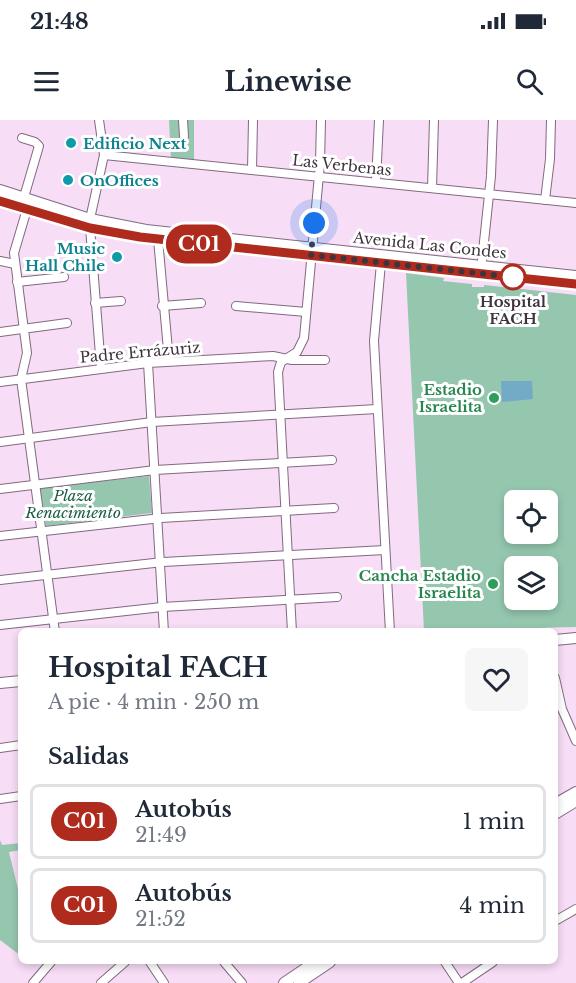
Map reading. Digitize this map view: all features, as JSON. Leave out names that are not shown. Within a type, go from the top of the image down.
[{"type":"main road","name":"Avenida Las Condes","points":[[0,190],[90,223],[381,263],[576,276]]},
{"type":"main road","name":"Avenida Las Condes","points":[[0,201],[158,239],[481,270],[576,284]]},
{"type":"main road","points":[[558,640],[576,638]]},
{"type":"main road","points":[[0,683],[18,681]]},
{"type":"main road","points":[[558,802],[576,792]]},
{"type":"main road","points":[[558,812],[576,801]]},
{"type":"main road","points":[[284,983],[312,964]]},
{"type":"main road","points":[[299,983],[327,964]]},
{"type":"street","points":[[99,120],[104,155],[90,223],[101,368]]},
{"type":"street","points":[[183,120],[184,136]]},
{"type":"street","points":[[252,170],[253,120]]},
{"type":"street","points":[[292,628],[278,368],[283,359],[297,352],[302,346],[319,177],[321,120]]},
{"type":"street","points":[[376,182],[379,120]]},
{"type":"street","points":[[432,188],[434,120]]},
{"type":"street","points":[[481,270],[489,194],[493,120]]},
{"type":"street","points":[[545,200],[550,159],[551,120]]},
{"type":"street","points":[[22,138],[35,142],[39,146],[24,197]]},
{"type":"street","name":"Las Verbenas","points":[[104,155],[576,203]]},
{"type":"street","points":[[27,209],[14,253],[27,358],[21,379],[54,628]]},
{"type":"street","points":[[158,239],[162,306],[169,362]]},
{"type":"street","points":[[0,261],[15,264]]},
{"type":"street","points":[[381,263],[374,335],[390,628]]},
{"type":"street","points":[[17,282],[64,277]]},
{"type":"street","points":[[95,303],[121,301]]},
{"type":"street","points":[[162,306],[201,303]]},
{"type":"street","points":[[236,306],[306,312]]},
{"type":"street","points":[[0,332],[67,323]]},
{"type":"street","name":"Padre Errázuriz","points":[[0,382],[148,363],[273,356],[283,359],[325,360]]},
{"type":"street","points":[[148,363],[164,628]]},
{"type":"street","points":[[0,442],[152,422],[377,410]]},
{"type":"street","points":[[0,489],[154,470],[332,460]]},
{"type":"street","points":[[0,536],[157,518],[334,508]]},
{"type":"street","points":[[0,580],[160,562],[385,550]]},
{"type":"street","points":[[0,625],[162,607],[337,597]]},
{"type":"street","points":[[559,711],[576,741]]},
{"type":"street","points":[[0,748],[18,745]]},
{"type":"street","points":[[0,799],[18,796]]},
{"type":"street","points":[[558,919],[576,909]]},
{"type":"street","points":[[33,983],[49,964]]},
{"type":"street","points":[[101,983],[123,964]]},
{"type":"street","points":[[151,964],[164,983]]},
{"type":"street","points":[[226,964],[242,983]]},
{"type":"street","points":[[447,964],[461,983],[490,964]]},
{"type":"green space","points":[[169,120],[194,120],[194,161],[171,159]]},
{"type":"green space","name":"Estadio Israelita","points":[[406,273],[444,278],[443,281],[472,284],[472,287],[484,287],[484,285],[576,295],[576,627],[424,628]]},
{"type":"green space","name":"Plaza Renacimiento","points":[[149,476],[152,513],[46,526],[40,488]]},
{"type":"green space","points":[[0,840],[2,845],[18,843],[18,850],[9,852],[18,889],[18,954],[0,940]]},
{"type":"water","points":[[501,381],[532,381],[533,399],[502,402]]},
{"type":"bus line","name":"C01","points":[[0,201],[90,228],[140,237],[576,284]]},
{"type":"place","name":"Edificio Next","points":[[71,143]]},
{"type":"place","name":"OnOffices","points":[[68,180]]},
{"type":"place","name":"Music Hall Chile","points":[[117,257]]},
{"type":"place","name":"Hospital FACH","points":[[513,277]]},
{"type":"place","name":"Estadio Israelita","points":[[494,398]]},
{"type":"place","name":"Cancha Estadio Israelita","points":[[493,584]]},
{"type":"route","points":[[314,223],[311,255],[513,277]]}]
